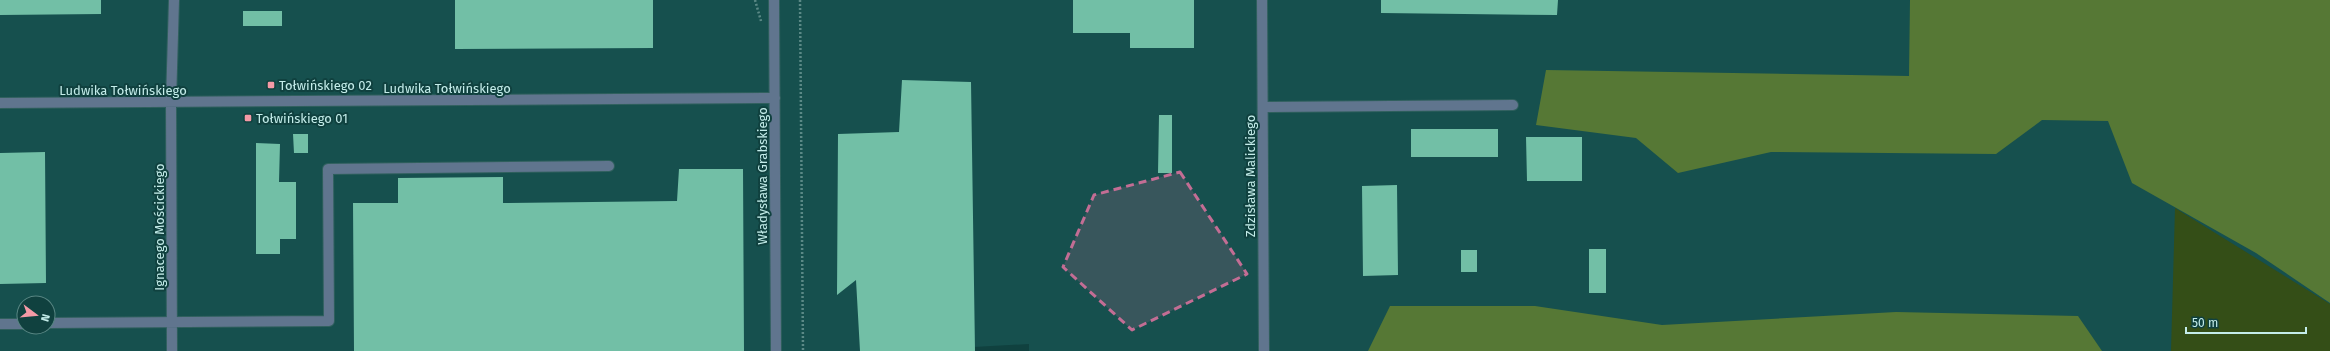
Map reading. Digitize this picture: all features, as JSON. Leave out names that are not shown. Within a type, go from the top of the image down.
[{"type":"street","name":"Ignacego Mościckiego","points":[[172,351],[171,102],[174,0]]},
{"type":"street","name":"Władysława Grabskiego","points":[[774,0],[776,351]]},
{"type":"street","name":"Zdzisława Malickiego","points":[[1262,0],[1264,351]]},
{"type":"street","name":"Ludwika Tołwińskiego","points":[[0,103],[775,98]]},
{"type":"street","points":[[1263,107],[1513,105]]},
{"type":"street","points":[[56,324],[329,321],[328,169],[609,166]]},
{"type":"street","points":[[0,324],[16,324]]},
{"type":"path","points":[[800,0],[803,351]]},
{"type":"highlighted area","points":[[1180,172],[1247,274],[1132,330],[1063,267],[1094,195]]},
{"type":"shaded area","points":[[0,0],[2330,0],[2330,308],[2235,351],[1029,351],[1029,344],[903,351],[0,351]]},
{"type":"green space","points":[[1910,0],[2330,0],[2330,303],[2256,253],[2132,183],[2108,121],[2042,120],[1996,154],[1771,152],[1678,173],[1636,138],[1536,125],[1546,70],[1909,76]]},
{"type":"green space","points":[[2175,208],[2330,304],[2330,351],[2171,351]]},
{"type":"green space","points":[[1390,306],[1535,306],[1662,325],[1896,312],[2078,316],[2102,351],[1368,351]]},
{"type":"building","points":[[0,0],[101,0],[101,14],[0,15]]},
{"type":"building","points":[[455,0],[653,0],[653,48],[455,49]]},
{"type":"building","points":[[1073,0],[1194,0],[1194,48],[1130,48],[1130,33],[1073,33]]},
{"type":"building","points":[[1381,0],[1558,0],[1557,15],[1381,13]]},
{"type":"building","points":[[243,11],[282,11],[282,26],[243,26]]},
{"type":"building","points":[[902,80],[971,82],[975,351],[860,351],[856,280],[837,295],[838,134],[899,132]]},
{"type":"building","points":[[1159,115],[1172,115],[1172,173],[1158,173]]},
{"type":"building","points":[[1411,129],[1498,129],[1498,157],[1411,157]]},
{"type":"building","points":[[293,134],[308,134],[308,153],[294,153]]},
{"type":"building","points":[[1526,137],[1582,137],[1582,181],[1527,181]]},
{"type":"building","points":[[256,143],[280,144],[279,182],[296,182],[296,239],[280,239],[280,254],[256,254]]},
{"type":"building","points":[[45,152],[46,283],[0,284],[0,153]]},
{"type":"building","points":[[679,169],[743,169],[744,351],[354,351],[353,203],[398,203],[398,178],[503,177],[503,203],[677,201]]},
{"type":"building","points":[[1397,185],[1398,275],[1363,276],[1362,186]]},
{"type":"building","points":[[1589,249],[1606,249],[1606,293],[1589,293]]},
{"type":"building","points":[[1461,250],[1477,250],[1477,272],[1461,272]]},
{"type":"place","name":"Tołwińskiego 02","points":[[271,85]]},
{"type":"place","name":"Tołwińskiego 01","points":[[248,118]]}]
